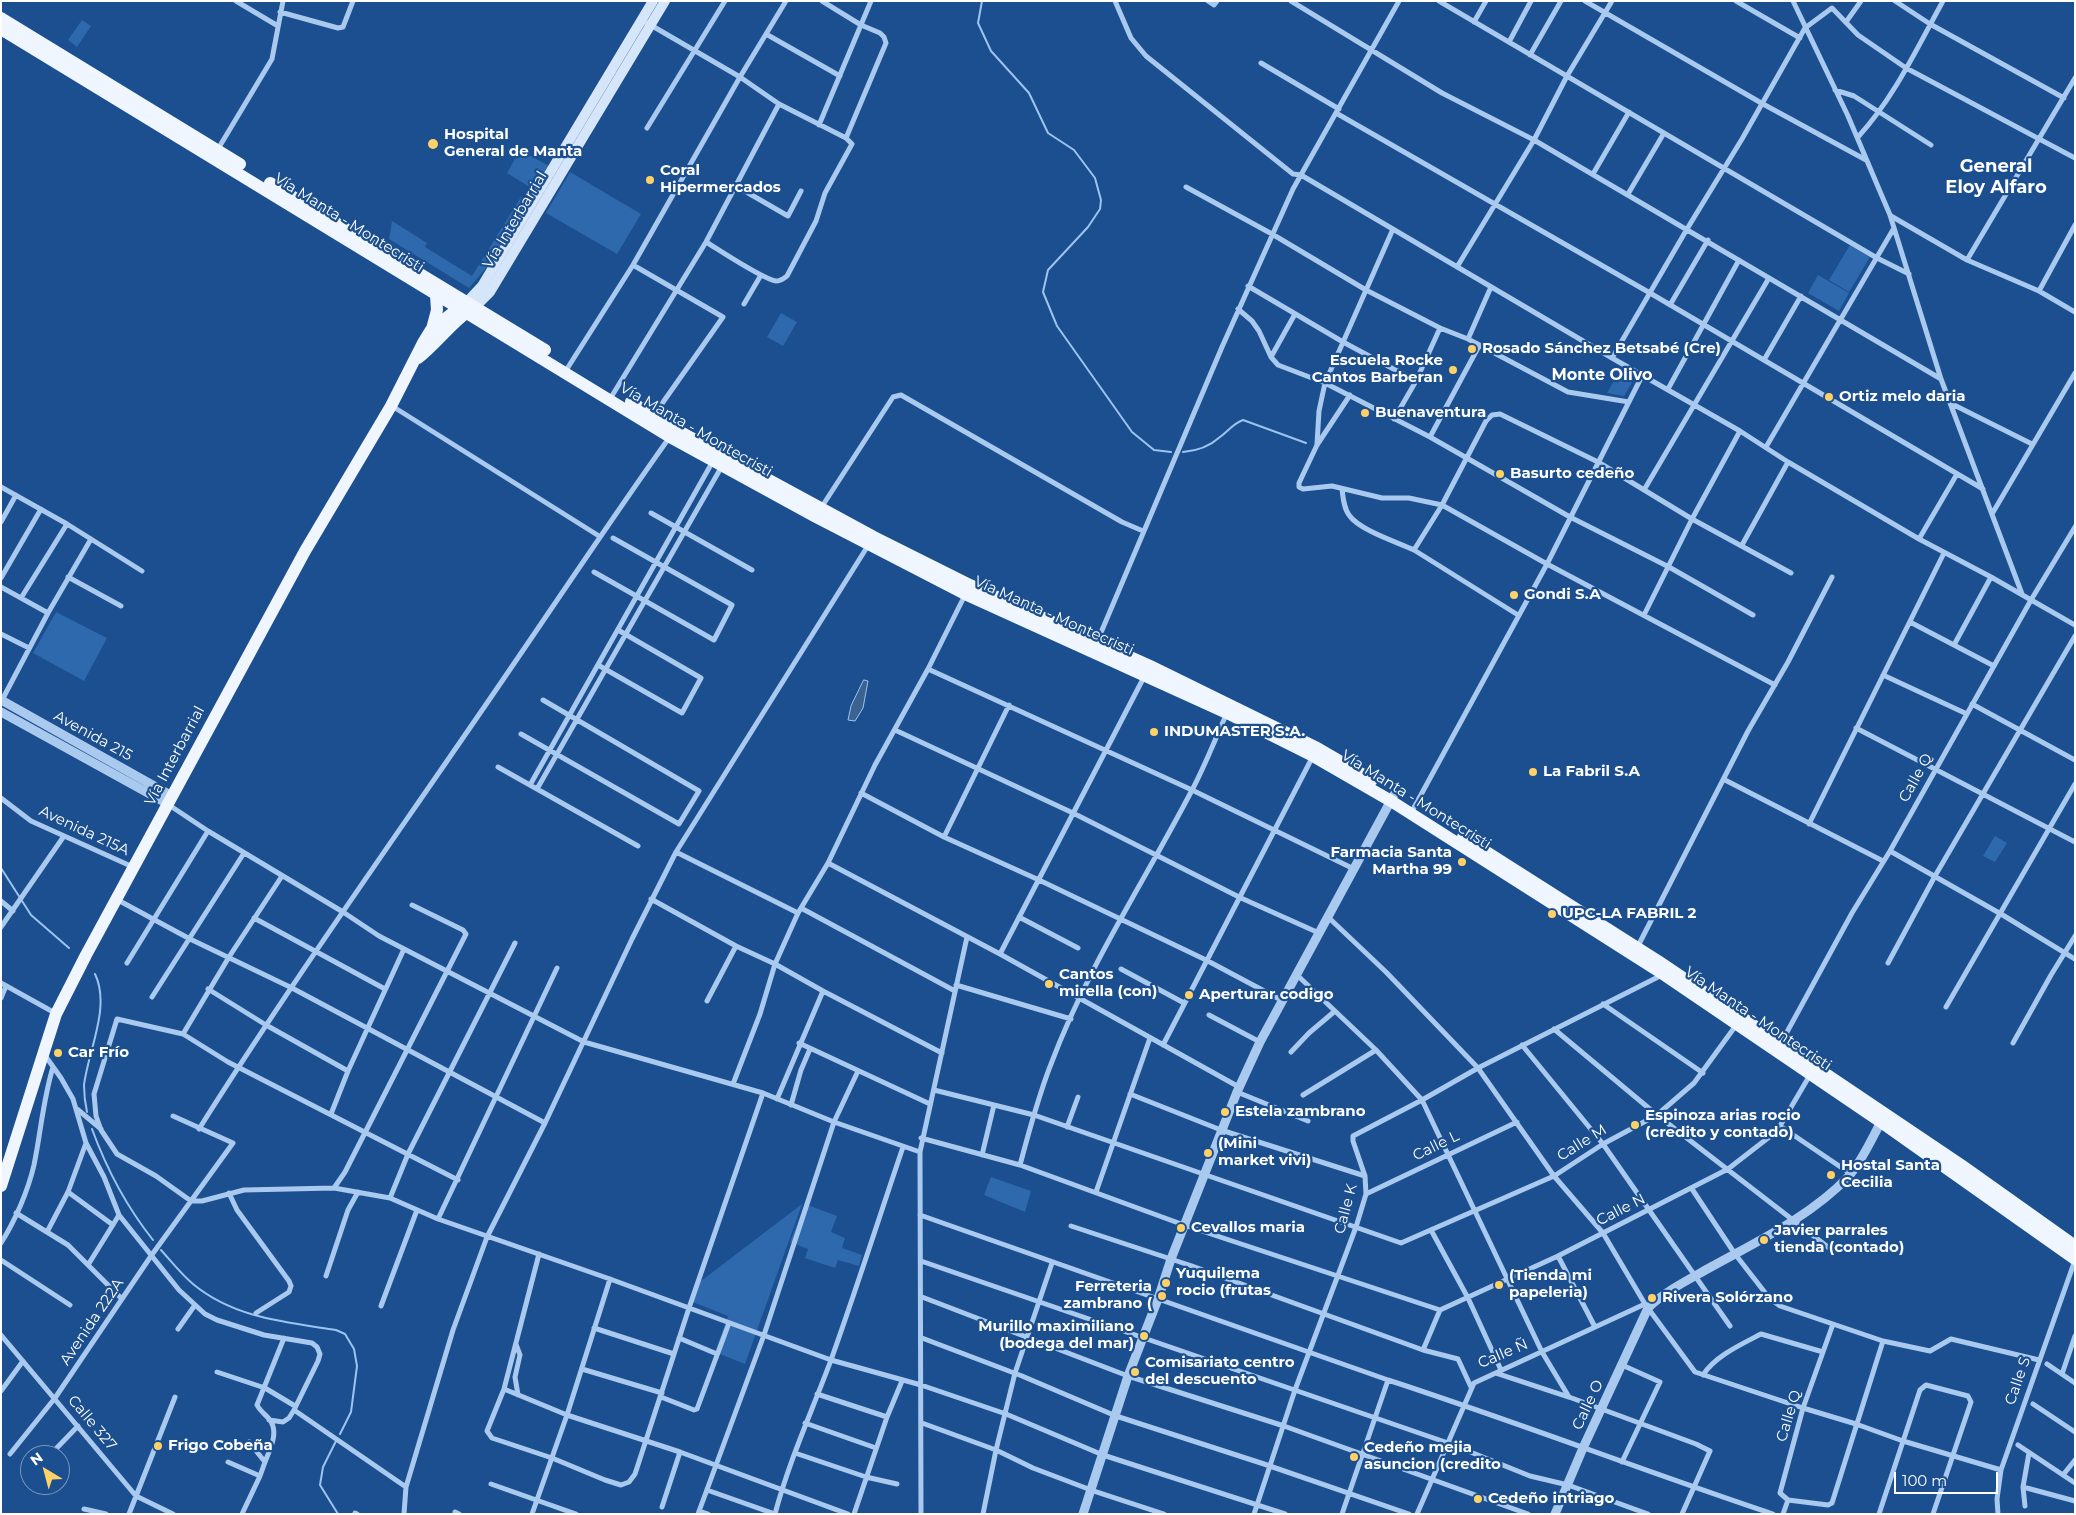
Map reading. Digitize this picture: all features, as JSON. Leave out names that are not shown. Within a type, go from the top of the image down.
[{"type":"main road","name":"Vía Interbarrial","points":[[646,22],[653,1]]},
{"type":"main road","name":"Vía Interbarrial","points":[[1,1186],[56,1014],[115,899],[134,868],[305,551],[391,406],[416,359],[422,343],[431,330],[490,292],[541,198],[646,22],[665,1]]},
{"type":"main road","name":"Vía Manta - Montecristi","points":[[1,18],[436,296],[466,307]]},
{"type":"main road","name":"Vía Manta - Montecristi","points":[[1,29],[215,154],[672,433],[818,513],[968,590],[1095,646],[1229,709],[1315,752],[1393,797],[1667,972],[2075,1246]]},
{"type":"main road","points":[[431,330],[437,310],[436,296]]},
{"type":"main road","name":"Vía Interbarrial","points":[[416,359],[428,350],[466,307]]},
{"type":"main road","name":"Vía Manta - Montecristi","points":[[1883,1118],[2075,1259]]},
{"type":"street","points":[[236,1],[278,26]]},
{"type":"street","points":[[215,154],[272,59],[283,1]]},
{"type":"street","points":[[280,12],[338,28],[343,27],[354,1]]},
{"type":"street","points":[[647,128],[725,1]]},
{"type":"street","points":[[567,369],[633,264],[740,77],[786,1]]},
{"type":"street","points":[[822,1],[861,25],[880,33],[886,43],[846,138]]},
{"type":"street","points":[[819,124],[871,1]]},
{"type":"street","points":[[1115,1],[1131,38],[1146,56],[1293,174],[1301,175],[1642,376],[1740,431],[1788,462],[1919,540],[2075,625]]},
{"type":"street","points":[[1208,1],[1214,5],[1216,1]]},
{"type":"street","points":[[1291,1],[1442,93],[1534,140],[1708,240],[1941,379]]},
{"type":"street","points":[[1095,646],[1238,309],[1293,189],[1399,1]]},
{"type":"street","points":[[1439,1],[1876,258],[1909,274]]},
{"type":"street","points":[[1474,22],[1486,1]]},
{"type":"street","points":[[1509,42],[1531,1]]},
{"type":"street","points":[[1530,55],[1561,1]]},
{"type":"street","points":[[1585,1],[1763,104],[1867,160]]},
{"type":"street","points":[[1458,267],[1534,140],[1567,76],[1612,1]]},
{"type":"street","points":[[1793,1],[1858,137],[1890,216],[1941,379],[2022,595]]},
{"type":"street","points":[[1832,1],[1832,8],[1858,35],[1906,68],[2038,140],[2075,158]]},
{"type":"street","points":[[1846,22],[1861,1]]},
{"type":"street","points":[[1895,1],[1930,24],[2064,98]]},
{"type":"street","points":[[1858,137],[1878,112],[1906,68],[1943,1]]},
{"type":"street","points":[[1740,2],[1800,38]]},
{"type":"street","points":[[1612,358],[1763,104],[1805,28],[1832,8]]},
{"type":"street","points":[[646,22],[740,77],[779,104],[851,142],[852,148],[826,193],[816,221],[787,276],[782,280],[776,281],[762,275],[706,242]]},
{"type":"street","points":[[766,34],[840,76]]},
{"type":"street","points":[[1261,63],[1337,111],[1494,204],[1650,293],[1703,326],[1732,341],[1983,489]]},
{"type":"street","points":[[1967,260],[2075,78]]},
{"type":"street","points":[[1835,90],[1854,96],[1931,145]]},
{"type":"street","points":[[612,396],[706,242],[779,104]]},
{"type":"street","points":[[1593,174],[1629,112]]},
{"type":"street","points":[[1628,194],[1664,133]]},
{"type":"street","points":[[736,186],[788,216],[801,191]]},
{"type":"street","points":[[1186,187],[1272,234],[1366,290],[1568,392],[1629,402]]},
{"type":"street","points":[[1890,216],[1967,260],[2039,291],[2075,312]]},
{"type":"street","points":[[2039,291],[2075,225]]},
{"type":"street","points":[[1766,447],[1894,228]]},
{"type":"street","points":[[1317,445],[1319,412],[1325,383],[1393,230]]},
{"type":"street","points":[[1670,305],[1708,240]]},
{"type":"street","points":[[1668,389],[1739,260]]},
{"type":"street","points":[[633,264],[723,317],[651,420]]},
{"type":"street","points":[[744,304],[762,275]]},
{"type":"street","points":[[1644,490],[1769,278]]},
{"type":"street","points":[[1248,286],[1343,342],[1416,381]]},
{"type":"street","points":[[1468,340],[1491,287]]},
{"type":"street","points":[[1764,360],[1801,296]]},
{"type":"street","points":[[1238,309],[1252,321],[1259,331],[1271,358],[1288,370],[1325,383],[1350,395],[1753,615]]},
{"type":"street","points":[[1271,358],[1295,314]]},
{"type":"street","points":[[1394,419],[1416,381],[1440,328]]},
{"type":"street","points":[[1430,438],[1479,346]]},
{"type":"street","points":[[1992,514],[2075,373]]},
{"type":"street","points":[[1413,810],[1547,564],[1642,376]]},
{"type":"street","points":[[818,513],[893,397],[901,394],[1122,522],[1143,532]]},
{"type":"street","points":[[1350,395],[1317,445],[1299,483],[1300,487],[1303,489],[1327,486],[1382,498],[1409,498],[1442,505],[1547,564],[1775,685]]},
{"type":"street","points":[[1950,403],[2032,444]]},
{"type":"street","points":[[391,406],[599,536]]},
{"type":"street","points":[[1414,550],[1442,505],[1486,421],[1492,415],[1500,414],[1598,462],[1692,519],[1791,573]]},
{"type":"street","points":[[1644,615],[1692,519],[1740,431]]},
{"type":"street","points":[[172,1116],[199,1128],[238,1066],[526,647],[599,536],[672,433]]},
{"type":"street","points":[[530,785],[692,497],[720,459]]},
{"type":"street","points":[[537,789],[702,502],[720,459]]},
{"type":"street","points":[[1742,545],[1788,462]]},
{"type":"street","points":[[1919,540],[1956,474]]},
{"type":"street","points":[[1,487],[67,524],[142,571]]},
{"type":"street","points":[[1342,489],[1345,506],[1349,515],[1357,523],[1414,550],[1518,615]]},
{"type":"street","points":[[1,522],[16,495]]},
{"type":"street","points":[[692,497],[702,502]]},
{"type":"street","points":[[1,578],[41,509]]},
{"type":"street","points":[[651,513],[752,570]]},
{"type":"street","points":[[21,598],[67,524]]},
{"type":"street","name":"Calle Q","points":[[1778,1048],[1852,913],[1890,851],[2031,600],[2075,526]]},
{"type":"street","points":[[594,572],[714,640],[732,604],[613,538]]},
{"type":"street","points":[[2,701],[48,613],[91,539]]},
{"type":"street","points":[[404,1514],[406,1487],[453,1330],[487,1237],[545,1123],[651,900],[676,852],[871,541]]},
{"type":"street","points":[[1809,824],[1944,553]]},
{"type":"street","points":[[68,577],[121,606]]},
{"type":"street","points":[[1635,951],[1748,731],[1775,685],[1832,577]]},
{"type":"street","points":[[1954,645],[1990,577]]},
{"type":"street","points":[[1,586],[48,613]]},
{"type":"street","points":[[733,1084],[760,1014],[775,964],[799,910],[828,863],[861,793],[968,590]]},
{"type":"street","points":[[1910,622],[1994,666]]},
{"type":"street","points":[[598,665],[682,713],[701,678],[618,630]]},
{"type":"street","points":[[1,634],[29,648]]},
{"type":"street","points":[[1888,963],[1935,876],[2075,636]]},
{"type":"street","points":[[928,669],[1192,790],[1354,869]]},
{"type":"street","points":[[1000,954],[1147,670]]},
{"type":"street","points":[[1883,675],[1967,714]]},
{"type":"street","points":[[521,734],[679,824],[699,791],[543,700]]},
{"type":"street","name":"Avenida 215","points":[[2,701],[170,800]]},
{"type":"street","points":[[1972,704],[2075,760]]},
{"type":"street","points":[[944,837],[1009,705]]},
{"type":"street","points":[[1020,1165],[1051,1063],[1080,998],[1120,919],[1192,790],[1229,709]]},
{"type":"street","name":"Avenida 215","points":[[1,712],[170,800]]},
{"type":"street","points":[[1856,728],[2075,842]]},
{"type":"street","points":[[895,730],[1072,814],[1241,898],[1319,933]]},
{"type":"street","points":[[1163,1045],[1206,960],[1241,898],[1315,752]]},
{"type":"street","points":[[498,766],[638,846]]},
{"type":"street","points":[[1724,780],[1883,861]]},
{"type":"street","points":[[1946,1007],[2075,784]]},
{"type":"street","points":[[861,793],[944,837],[1206,960],[1283,1001]]},
{"type":"street","points":[[1083,1514],[1128,1376],[1203,1175],[1238,1089],[1260,1042],[1296,974],[1393,797]]},
{"type":"street","name":"Avenida 215A","points":[[1,798],[31,821],[134,868]]},
{"type":"street","points":[[170,800],[208,831],[343,912],[379,936],[584,1042],[763,1093],[834,1122],[920,1152]]},
{"type":"street","points":[[127,962],[208,831]]},
{"type":"street","points":[[1,927],[64,836]]},
{"type":"street","points":[[1890,851],[2001,914],[2075,959]]},
{"type":"street","points":[[676,852],[799,910],[956,988],[1071,1019]]},
{"type":"street","points":[[152,997],[244,853]]},
{"type":"street","points":[[828,863],[1080,998],[1238,1089],[1308,1121]]},
{"type":"street","points":[[183,1034],[208,989],[282,876]]},
{"type":"street","points":[[115,899],[190,939],[292,988],[545,1123]]},
{"type":"street","points":[[651,900],[942,1052]]},
{"type":"street","points":[[1,901],[14,910]]},
{"type":"street","points":[[334,1188],[345,1172],[462,944],[465,932],[412,905]]},
{"type":"street","points":[[1019,917],[1078,948]]},
{"type":"street","points":[[1328,917],[1386,972],[1478,1068],[1554,1176],[1603,1233],[1646,1306],[1696,1372],[1903,1441],[2001,1470]]},
{"type":"street","points":[[254,918],[385,989]]},
{"type":"street","points":[[2013,1042],[2075,936]]},
{"type":"street","points":[[921,1514],[921,1138],[934,1090],[967,937]]},
{"type":"street","points":[[390,1198],[408,1154],[515,943]]},
{"type":"street","points":[[707,1002],[736,946]]},
{"type":"street","points":[[331,1114],[366,1028],[404,949]]},
{"type":"street","points":[[438,1219],[535,1018],[557,968]]},
{"type":"street","points":[[1121,969],[1184,1003]]},
{"type":"street","name":"Calle K","points":[[1254,1514],[1295,1390],[1356,1227],[1366,1194],[1366,1176],[1353,1141],[1353,1136],[1522,1045],[1667,972]]},
{"type":"street","points":[[1296,974],[1376,1050],[1422,1100],[1542,1352],[1569,1396]]},
{"type":"street","points":[[1,998],[4,985],[56,1014]]},
{"type":"street","points":[[208,989],[266,1025],[348,1070]]},
{"type":"street","points":[[777,1099],[799,1043],[823,991]]},
{"type":"street","points":[[1603,1004],[1703,1073]]},
{"type":"street","points":[[1291,1052],[1309,1033],[1335,1011]]},
{"type":"street","points":[[1209,1015],[1260,1042]]},
{"type":"street","points":[[458,1180],[238,1066],[183,1034],[117,1019],[94,1094],[96,1116],[101,1130],[117,1154],[156,1176],[191,1201],[202,1202],[244,1190],[334,1188],[390,1198],[438,1219],[610,1279],[831,1360],[921,1385],[1006,1414],[1103,1455],[1285,1514]]},
{"type":"street","name":"Calle M","points":[[1356,1227],[1401,1242],[1554,1176],[1603,1144],[1657,1115],[1694,1084],[1739,1022]]},
{"type":"street","points":[[1554,1029],[1657,1115],[1833,1250]]},
{"type":"street","points":[[1096,1192],[1150,1038]]},
{"type":"street","points":[[799,1043],[930,1104]]},
{"type":"street","points":[[1522,1045],[1603,1144],[1730,1326]]},
{"type":"street","points":[[791,1105],[801,1070],[810,1049]]},
{"type":"street","points":[[1303,1095],[1376,1050]]},
{"type":"street","points":[[44,1054],[67,1088],[76,1109],[86,1143],[104,1177],[119,1215],[151,1256],[195,1305],[205,1314],[217,1320],[264,1334],[312,1343],[318,1347],[320,1354],[288,1418],[283,1422],[269,1420]]},
{"type":"street","points":[[1,1243],[16,1213],[32,1172],[42,1108],[53,1067]]},
{"type":"street","name":"Calle N","points":[[1440,1310],[1558,1256],[1728,1169],[1777,1131],[1813,1070]]},
{"type":"street","points":[[708,1514],[699,1512],[715,1464],[764,1335],[834,1122],[858,1071]]},
{"type":"street","points":[[934,1090],[1034,1116],[1068,1127],[1356,1227]]},
{"type":"street","points":[[539,1254],[504,1389],[487,1431],[489,1436],[621,1485],[628,1482],[635,1474],[688,1308],[763,1093]]},
{"type":"street","points":[[1130,1094],[1221,1130],[1366,1176]]},
{"type":"street","points":[[1068,1127],[1078,1097]]},
{"type":"street","points":[[982,1155],[994,1105]]},
{"type":"street","points":[[76,1109],[101,1130]]},
{"type":"street","name":"Calle Ñ","points":[[1417,1514],[1471,1387],[1478,1379],[1646,1306],[1792,1220],[1833,1191],[1851,1174],[1883,1118]]},
{"type":"street","name":"Calle L","points":[[1366,1194],[1517,1122]]},
{"type":"street","points":[[1780,1126],[1851,1174]]},
{"type":"street","name":"Avenida 222A","points":[[10,1454],[55,1398],[151,1256],[233,1142],[199,1128]]},
{"type":"street","points":[[921,1138],[1020,1165],[1184,1225],[1440,1310],[1423,1350]]},
{"type":"street","points":[[47,1232],[68,1192],[86,1143]]},
{"type":"street","points":[[707,1490],[775,1514],[805,1423],[831,1360],[903,1147]]},
{"type":"street","points":[[1692,1189],[1735,1254],[1770,1300],[1780,1306],[1883,1341],[1930,1352],[1951,1339],[2039,1360]]},
{"type":"street","points":[[68,1192],[112,1225]]},
{"type":"street","points":[[326,1276],[348,1210],[358,1192]]},
{"type":"street","points":[[229,1193],[237,1210],[291,1286],[289,1292],[256,1313]]},
{"type":"street","points":[[380,1306],[417,1210]]},
{"type":"street","points":[[16,1213],[68,1246],[122,1299]]},
{"type":"street","points":[[88,1265],[119,1215]]},
{"type":"street","points":[[920,1215],[1052,1263],[1773,1514]]},
{"type":"street","points":[[1072,1226],[1171,1259],[1423,1350],[1458,1359],[1471,1387]]},
{"type":"street","points":[[1431,1230],[1468,1298],[1498,1371],[1569,1396],[1710,1451],[1682,1514]]},
{"type":"street","points":[[1558,1256],[1595,1327]]},
{"type":"street","name":"Calle S","points":[[1998,1514],[1996,1499],[2001,1470],[2075,1259]]},
{"type":"street","points":[[1,1260],[70,1305]]},
{"type":"street","points":[[921,1261],[1448,1442],[1530,1476],[1568,1485],[1648,1514]]},
{"type":"street","points":[[983,1514],[1015,1373],[1052,1263]]},
{"type":"street","points":[[532,1514],[567,1415],[610,1279]]},
{"type":"street","points":[[922,1297],[1128,1376],[1284,1426],[1528,1514]]},
{"type":"street","points":[[178,1328],[195,1305]]},
{"type":"street","name":"Calle O","points":[[1555,1514],[1583,1448],[1622,1365],[1646,1306]]},
{"type":"street","points":[[582,1369],[661,1395],[694,1410],[697,1409],[729,1323]]},
{"type":"street","name":"Calle Q","points":[[1788,1500],[1780,1492],[1803,1408],[1833,1324]]},
{"type":"street","points":[[594,1328],[674,1354]]},
{"type":"street","points":[[1703,1375],[1720,1358],[1761,1334],[1823,1352]]},
{"type":"street","name":"Calle 327","points":[[1,1335],[136,1496],[172,1514]]},
{"type":"street","points":[[2062,1374],[2075,1336]]},
{"type":"street","points":[[242,1514],[260,1476],[273,1439],[274,1431],[269,1420],[257,1405],[284,1338]]},
{"type":"street","points":[[679,1338],[718,1354]]},
{"type":"street","points":[[922,1338],[1015,1373],[1116,1416],[1409,1514]]},
{"type":"street","points":[[1783,1514],[1788,1500],[1828,1505],[1832,1503],[1883,1341]]},
{"type":"street","points":[[516,1344],[520,1355],[515,1377],[518,1395]]},
{"type":"street","points":[[1,1391],[23,1361]]},
{"type":"street","points":[[2048,1364],[2075,1383]]},
{"type":"street","points":[[1622,1365],[1660,1382],[1622,1462]]},
{"type":"street","points":[[217,1372],[265,1388],[406,1487]]},
{"type":"street","points":[[1342,1514],[1388,1380]]},
{"type":"street","points":[[854,1514],[887,1417],[902,1381]]},
{"type":"street","points":[[1879,1514],[1922,1386],[1926,1385],[1968,1396],[1971,1402],[1933,1514]]},
{"type":"street","points":[[504,1389],[567,1415],[715,1464],[848,1514]]},
{"type":"street","points":[[817,1394],[887,1417]]},
{"type":"street","points":[[130,1514],[175,1397]]},
{"type":"street","points":[[2033,1404],[2075,1432]]},
{"type":"street","points":[[805,1423],[876,1448]]},
{"type":"street","points":[[922,1424],[996,1450],[1033,1468],[1091,1490],[1164,1514]]},
{"type":"street","points":[[60,1445],[78,1426]]},
{"type":"street","points":[[249,1442],[265,1462]]},
{"type":"street","points":[[2018,1444],[2073,1482],[2075,1474]]},
{"type":"street","points":[[662,1507],[680,1452]]},
{"type":"street","points":[[795,1453],[866,1477],[897,1484]]},
{"type":"street","points":[[2025,1506],[2023,1487],[2029,1453]]},
{"type":"street","points":[[2064,1476],[2075,1460]]},
{"type":"street","points":[[228,1462],[260,1476]]},
{"type":"street","points":[[490,1484],[576,1514]]},
{"type":"street","points":[[2023,1487],[2075,1501]]},
{"type":"street","points":[[84,1509],[106,1514]]},
{"type":"shaded area","points":[[82,20],[91,26],[77,47],[68,40]]},
{"type":"shaded area","points":[[520,150],[549,166],[538,183],[528,186],[507,173]]},
{"type":"shaded area","points":[[570,172],[641,214],[617,254],[546,213]]},
{"type":"shaded area","points":[[521,197],[524,199],[525,197],[526,203],[487,267],[469,288],[389,239],[392,221],[427,243],[425,247],[472,276]]},
{"type":"shaded area","points":[[1850,245],[1870,257],[1849,292],[1829,280]]},
{"type":"shaded area","points":[[1818,275],[1849,293],[1839,311],[1808,293]]},
{"type":"shaded area","points":[[781,313],[797,322],[783,346],[767,337]]},
{"type":"shaded area","points":[[1620,370],[1633,381],[1624,396],[1607,393]]},
{"type":"shaded area","points":[[56,612],[107,638],[84,681],[33,653]]},
{"type":"shaded area","points":[[864,680],[868,681],[863,708],[855,721],[848,720],[851,706]]},
{"type":"shaded area","points":[[1995,836],[2007,843],[1995,862],[1983,856]]},
{"type":"shaded area","points":[[991,1177],[1031,1191],[1025,1212],[984,1195]]},
{"type":"shaded area","points":[[802,1204],[745,1364],[715,1352],[728,1316],[690,1301],[697,1284]]},
{"type":"shaded area","points":[[805,1204],[837,1216],[831,1232],[845,1238],[842,1248],[862,1255],[859,1266],[838,1260],[835,1268],[805,1258],[808,1249],[790,1242]]},
{"type":"waterway","points":[[982,1],[978,23],[991,51],[1029,93],[1048,133],[1074,150],[1095,178],[1101,200],[1100,209],[1088,227],[1048,270],[1043,292],[1057,326],[1132,432],[1154,450],[1171,452]]},
{"type":"waterway","points":[[1183,452],[1193,451],[1208,445],[1243,420],[1306,443]]},
{"type":"waterway","points":[[1,868],[31,915],[69,948]]},
{"type":"waterway","points":[[87,1112],[84,1085],[100,1015],[101,1000],[95,974]]},
{"type":"waterway","points":[[92,1129],[118,1187],[134,1214],[153,1240]]},
{"type":"waterway","points":[[161,1250],[193,1284],[225,1304],[261,1317],[336,1330],[345,1334],[354,1349],[357,1366],[351,1412],[340,1434]]},
{"type":"waterway","points":[[336,1441],[323,1467],[320,1485],[338,1514]]},
{"type":"place","name":"Hospital General de Manta","points":[[433,144]]},
{"type":"place","name":"Coral Hipermercados","points":[[650,180]]},
{"type":"place","name":"Rosado Sánchez Betsabé (Cre)","points":[[1472,349]]},
{"type":"place","name":"Escuela Rocke Cantos Barberan","points":[[1453,370]]},
{"type":"place","name":"Ortiz melo daria","points":[[1829,397]]},
{"type":"place","name":"Buenaventura","points":[[1365,413]]},
{"type":"place","name":"Basurto cedeño","points":[[1500,474]]},
{"type":"place","name":"Gondi S.A","points":[[1514,595]]},
{"type":"place","name":"INDUMASTER S.A.","points":[[1154,732]]},
{"type":"place","name":"La Fabril S.A","points":[[1533,772]]},
{"type":"place","name":"Farmacia Santa Martha 99","points":[[1462,862]]},
{"type":"place","name":"UPC-LA FABRIL 2","points":[[1552,914]]},
{"type":"place","name":"Cantos mirella (con)","points":[[1049,984]]},
{"type":"place","name":"Aperturar codigo","points":[[1189,995]]},
{"type":"place","name":"Car Frío","points":[[58,1053]]},
{"type":"place","name":"Estela zambrano","points":[[1225,1112]]},
{"type":"place","name":"Espinoza arias rocio (credito y contado)","points":[[1635,1125]]},
{"type":"place","name":"(Mini market vivi)","points":[[1208,1153]]},
{"type":"place","name":"Hostal Santa Cecilia","points":[[1831,1175]]},
{"type":"place","name":"Cevallos maria","points":[[1181,1228]]},
{"type":"place","name":"Javier parrales tienda (contado)","points":[[1764,1240]]},
{"type":"place","name":"Yuquilema rocio (frutas","points":[[1166,1283]]},
{"type":"place","name":"(Tienda mi papeleria)","points":[[1499,1285]]},
{"type":"place","name":"Ferreteria zambrano (","points":[[1162,1296]]},
{"type":"place","name":"Rivera Solórzano","points":[[1652,1298]]},
{"type":"place","name":"Murillo maximiliano (bodega del mar)","points":[[1144,1336]]},
{"type":"place","name":"Comisariato centro del descuento","points":[[1135,1372]]},
{"type":"place","name":"Frigo Cobeña","points":[[158,1446]]},
{"type":"place","name":"Cedeño mejia asuncion (credito","points":[[1354,1457]]},
{"type":"place","name":"Cedeño intriago","points":[[1478,1499]]},
{"type":"district","name":"General Eloy Alfaro","points":[[1996,177]]},
{"type":"district","name":"Monte Olivo","points":[[1602,375]]}]
